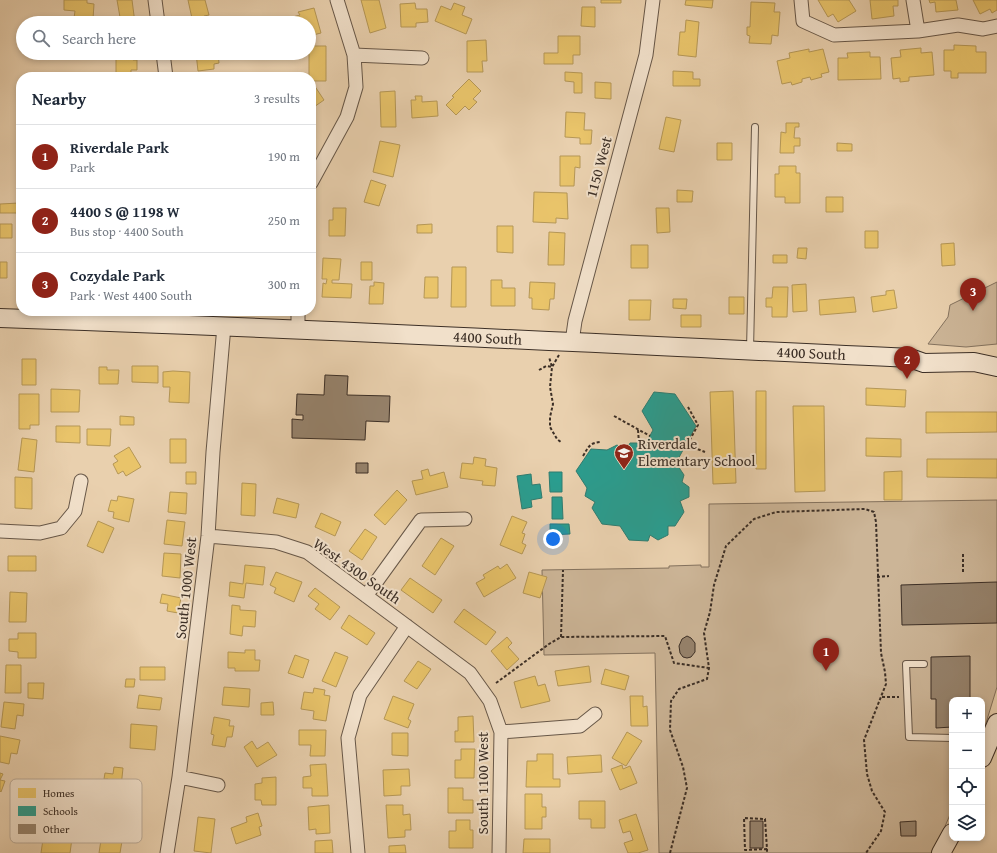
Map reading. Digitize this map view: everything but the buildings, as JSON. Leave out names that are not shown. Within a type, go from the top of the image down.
[{"type":"street","points":[[155,0],[157,16]]},
{"type":"street","points":[[316,174],[347,117],[356,87],[354,55],[337,0]]},
{"type":"street","name":"1150 West","points":[[565,348],[577,314],[646,55],[653,0]]},
{"type":"street","points":[[802,0],[803,22],[834,35],[918,31],[958,25],[983,29],[997,26]]},
{"type":"street","points":[[913,0],[918,31]]},
{"type":"street","points":[[354,55],[422,58]]},
{"type":"street","points":[[164,60],[165,72]]},
{"type":"street","points":[[298,316],[298,329]]},
{"type":"street","name":"4400 South","points":[[0,318],[298,329],[565,348],[750,351],[910,358],[924,363],[974,362]]},
{"type":"street","name":"South 1000 West","points":[[167,853],[179,777],[208,536],[213,452],[224,326]]},
{"type":"street","points":[[974,362],[997,354]]},
{"type":"street","points":[[974,362],[997,367]]},
{"type":"street","points":[[0,531],[40,533],[61,528],[75,511],[81,481]]},
{"type":"street","points":[[366,596],[421,520],[465,519]]},
{"type":"street","name":"West 4300 South","points":[[208,536],[276,542],[307,552],[470,673]]},
{"type":"street","points":[[358,853],[348,738],[360,695],[407,626]]},
{"type":"street","name":"South 1100 West","points":[[470,673],[490,701],[501,732],[499,853]]},
{"type":"street","points":[[501,732],[580,726],[595,714]]},
{"type":"street","points":[[986,740],[997,723]]},
{"type":"street","points":[[179,777],[218,785]]},
{"type":"street","points":[[941,853],[949,838]]},
{"type":"lane","points":[[750,351],[755,128]]},
{"type":"lane","points":[[924,664],[906,664],[909,737],[949,738]]},
{"type":"path","points":[[552,367],[565,348]]},
{"type":"path","points":[[549,357],[552,367],[550,387],[553,404],[550,417],[550,427],[557,439],[562,443]]},
{"type":"path","points":[[539,370],[546,366],[552,367]]},
{"type":"path","points":[[688,407],[698,426],[687,445],[705,452]]},
{"type":"path","points":[[614,416],[650,436]]},
{"type":"path","points":[[638,430],[639,443]]},
{"type":"path","points":[[583,456],[593,442],[600,442]]},
{"type":"path","points":[[670,853],[687,788],[683,767],[670,730],[671,701],[679,689],[707,678],[709,668],[704,633],[710,612],[714,585],[726,546],[754,519],[776,512],[865,509],[874,512],[876,522],[881,653],[886,672],[886,684],[882,697],[864,740],[867,774],[872,791],[885,812],[881,831],[866,853]]},
{"type":"path","points":[[963,554],[963,574]]},
{"type":"path","points":[[561,636],[563,570]]},
{"type":"path","points":[[878,576],[889,576]]},
{"type":"path","points":[[496,683],[561,636],[666,636],[674,663],[709,668]]},
{"type":"path","points":[[882,697],[901,697]]},
{"type":"path","points":[[767,850],[745,850],[744,818],[765,819],[767,850],[767,853]]},
{"type":"shaded area","points":[[997,282],[997,344],[966,347],[928,344],[948,317],[950,305]]},
{"type":"shaded area","points":[[997,500],[997,687],[985,726],[985,697],[949,697],[949,817],[931,853],[659,853],[655,653],[544,655],[542,570],[669,568],[669,566],[701,565],[701,567],[709,567],[709,504]]},
{"type":"place","name":"Cozydale Park","points":[[973,311]]},
{"type":"place","name":"4400 S @ 1198 W","points":[[907,379]]},
{"type":"place","name":"Riverdale Elementary School","points":[[624,470]]},
{"type":"place","name":"Riverdale Park","points":[[826,671]]}]
